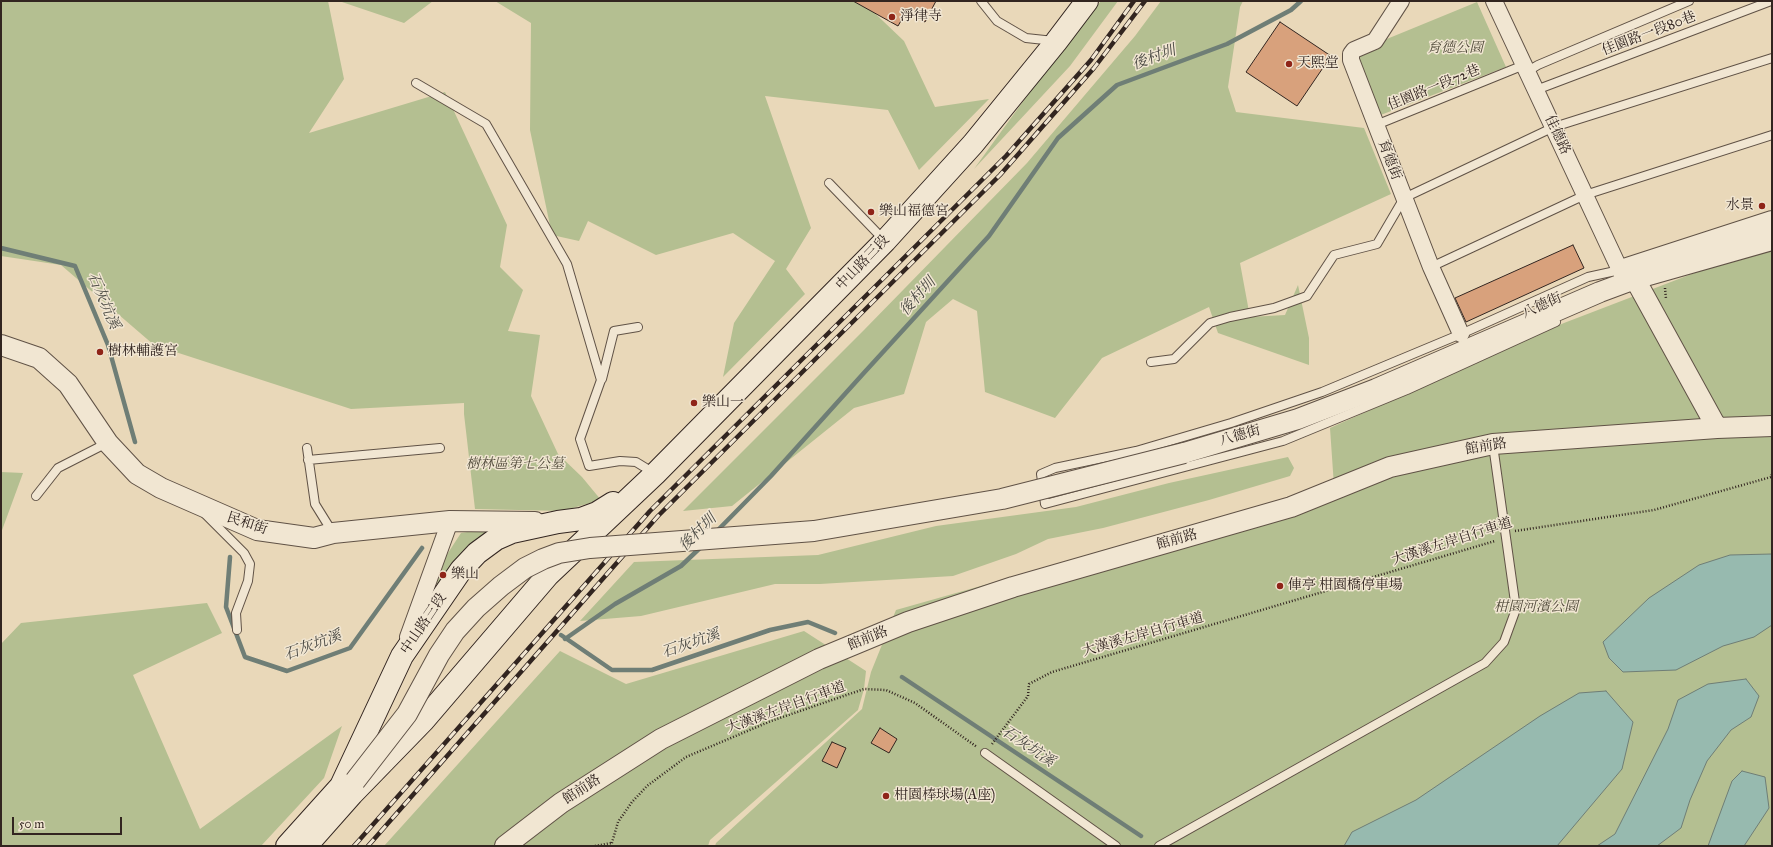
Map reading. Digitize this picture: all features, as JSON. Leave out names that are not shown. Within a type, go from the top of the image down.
[{"type":"main road","name":"中山路三段","points":[[287,846],[349,787],[423,721],[548,575],[655,474],[885,241],[973,144],[1056,42],[1087,1]]},
{"type":"main road","name":"中山路三段","points":[[306,846],[349,787],[402,656],[460,570],[477,553],[496,539],[512,532],[558,522],[581,519],[597,513],[655,474]]},
{"type":"street","name":"育德街","points":[[1400,1],[1374,41],[1354,50],[1351,54],[1351,60],[1431,267],[1461,334]]},
{"type":"street","name":"佳德路","points":[[1494,1],[1585,195],[1628,274]]},
{"type":"street","name":"八德街","points":[[349,787],[407,714],[439,655],[456,631],[476,608],[501,586],[525,568],[543,559],[559,553],[590,548],[822,529],[1002,499],[1184,453],[1320,411],[1476,336],[1628,274],[1772,221]]},
{"type":"street","name":"八德街","points":[[1628,274],[1767,243]]},
{"type":"street","points":[[1628,274],[1717,428]]},
{"type":"street","name":"民和街","points":[[1,345],[39,358],[68,384],[108,443],[138,474],[161,488],[197,505],[257,530],[314,538],[333,533],[450,521],[558,522]]},
{"type":"street","name":"館前路","points":[[505,846],[561,803],[661,739],[819,659],[908,622],[1013,587],[1291,507],[1390,467],[1493,444],[1717,428],[1772,426]]},
{"type":"street","points":[[402,656],[450,521]]},
{"type":"lane","points":[[981,1],[997,21],[1026,38],[1056,42]]},
{"type":"lane","name":"佳園路一段72巷","points":[[1376,125],[1526,68],[1689,1]]},
{"type":"lane","name":"佳園路一段80巷","points":[[1536,90],[1771,1]]},
{"type":"lane","points":[[1151,362],[1174,359],[1210,323],[1230,317],[1274,308],[1307,296],[1334,255],[1377,244],[1404,198],[1554,127],[1772,58]]},
{"type":"lane","points":[[416,83],[486,124],[568,264],[601,380]]},
{"type":"lane","points":[[1431,267],[1585,195],[1772,135]]},
{"type":"lane","points":[[829,183],[885,241]]},
{"type":"lane","points":[[1606,300],[1628,274]]},
{"type":"lane","points":[[1564,318],[1407,390],[1283,441],[1045,504],[1041,474],[1055,468],[1136,451],[1231,423],[1322,392],[1461,334],[1588,277],[1628,274]]},
{"type":"lane","points":[[638,327],[614,331],[601,380],[580,439],[590,466],[620,461],[636,462],[655,474]]},
{"type":"lane","points":[[36,496],[58,468],[108,443]]},
{"type":"lane","points":[[1159,846],[1484,663],[1504,642],[1516,609],[1493,444]]},
{"type":"lane","points":[[307,448],[315,504],[333,533]]},
{"type":"lane","points":[[308,460],[440,448]]},
{"type":"lane","points":[[197,505],[244,553],[250,564],[248,581],[236,613],[237,630]]},
{"type":"lane","points":[[985,753],[1116,846]]},
{"type":"path","name":"大漢溪左岸自行車道","points":[[611,845],[618,822],[632,802],[647,786],[686,757],[771,721],[864,689],[886,690],[915,703],[985,753],[1007,726],[1028,696],[1029,684],[1052,672],[1494,542],[1506,532],[1654,510],[1772,476]]},
{"type":"path","points":[[595,846],[611,845]]},
{"type":"green space","name":"樹林區第七公墓","points":[[1,1],[328,1],[344,79],[309,133],[445,92],[507,225],[500,267],[523,290],[508,331],[540,335],[531,396],[558,454],[582,477],[601,500],[562,511],[475,509],[464,403],[351,409],[154,345],[61,265],[1,256]]},
{"type":"green space","points":[[339,1],[433,1],[404,23]]},
{"type":"green space","points":[[495,1],[862,1],[904,41],[935,107],[989,99],[919,170],[888,110],[765,96],[811,228],[786,269],[805,294],[723,377],[734,323],[775,261],[733,233],[656,255],[588,221],[579,241],[552,235],[530,130],[531,23]]},
{"type":"green space","points":[[1101,1],[1118,1],[1070,66],[974,169],[1069,38]]},
{"type":"green space","points":[[1161,1],[1243,1],[1240,7],[1228,87],[1236,112],[1364,128],[1391,194],[1240,263],[1250,317],[1285,315],[1298,285],[1309,338],[1309,365],[1218,333],[1209,307],[1102,358],[1055,418],[985,392],[977,311],[953,299],[926,322],[904,394],[854,408],[732,506],[683,511],[864,330],[1027,163],[1135,36]]},
{"type":"green space","name":"育德公園","points":[[1477,2],[1506,67],[1378,116],[1355,60],[1360,50]]},
{"type":"green space","name":"柑園河濱公園","points":[[1772,250],[1772,846],[715,846],[716,843],[862,709],[871,672],[896,610],[1334,486],[1330,428],[1564,323],[1723,262]]},
{"type":"green space","points":[[1288,457],[1294,468],[1290,476],[1209,500],[1103,528],[1048,539],[1016,554],[953,576],[820,584],[775,584],[641,616],[580,621],[634,562],[818,555],[936,526],[1076,507],[1169,483]]},
{"type":"green space","points":[[1,472],[23,473],[1,533]]},
{"type":"green space","points":[[499,527],[431,601],[446,556],[461,533]]},
{"type":"green space","points":[[207,603],[222,633],[133,675],[200,829],[342,726],[324,778],[261,846],[1,846],[1,644],[21,623]]},
{"type":"green space","points":[[804,631],[866,671],[864,689],[858,710],[710,840],[708,846],[384,846],[560,651],[626,684]]},
{"type":"water","points":[[1772,554],[1772,625],[1754,637],[1723,646],[1676,670],[1623,672],[1609,658],[1603,642],[1649,598],[1699,565],[1730,555]]},
{"type":"water","points":[[1746,679],[1759,696],[1751,717],[1731,730],[1707,761],[1690,800],[1681,828],[1657,846],[1597,846],[1615,834],[1668,729],[1678,700],[1708,684]]},
{"type":"water","points":[[1606,691],[1633,722],[1622,769],[1557,846],[1344,846],[1352,832],[1416,800],[1540,716],[1579,693]]},
{"type":"water","points":[[1742,771],[1765,777],[1769,808],[1744,846],[1708,846],[1732,781]]},
{"type":"building","name":"淨律寺","points":[[853,1],[936,1],[925,22],[906,12],[898,26]]},
{"type":"building","name":"天熙堂","points":[[1280,22],[1331,56],[1297,106],[1246,72]]},
{"type":"building","points":[[1573,245],[1584,268],[1466,322],[1455,298]]},
{"type":"building","points":[[880,728],[897,739],[889,753],[871,743]]},
{"type":"building","points":[[832,742],[846,748],[837,768],[822,761]]},
{"type":"waterway","name":"後村圳","points":[[716,532],[771,476],[989,236],[1058,138],[1117,85],[1227,44],[1291,10],[1301,1]]},
{"type":"waterway","name":"石灰坑溪","points":[[1,248],[75,266],[108,345],[135,442]]},
{"type":"waterway","name":"後村圳","points":[[565,639],[615,604],[681,566],[702,546]]},
{"type":"waterway","name":"石灰坑溪","points":[[230,557],[226,607],[245,657],[287,671],[350,648],[422,548]]},
{"type":"waterway","name":"石灰坑溪","points":[[561,635],[612,670],[652,670],[770,630],[808,622],[835,633]]},
{"type":"waterway","name":"石灰坑溪","points":[[902,677],[1141,836]]},
{"type":"railway","points":[[354,846],[650,511],[1006,156],[1091,60],[1134,1]]},
{"type":"railway","points":[[368,846],[658,516],[1000,175],[1094,68],[1145,1]]},
{"type":"place","name":"淨律寺","points":[[892,17]]},
{"type":"place","name":"天熙堂","points":[[1289,64]]},
{"type":"place","name":"水景","points":[[1762,206]]},
{"type":"place","name":"樂山福德宮","points":[[871,212]]},
{"type":"place","name":"樹林輔護宮","points":[[100,352]]},
{"type":"place","name":"樂山一","points":[[694,403]]},
{"type":"place","name":"樂山","points":[[443,575]]},
{"type":"place","name":"俥亭 柑園橋停車場","points":[[1280,586]]},
{"type":"place","name":"柑園棒球場(A座)","points":[[886,796]]}]
